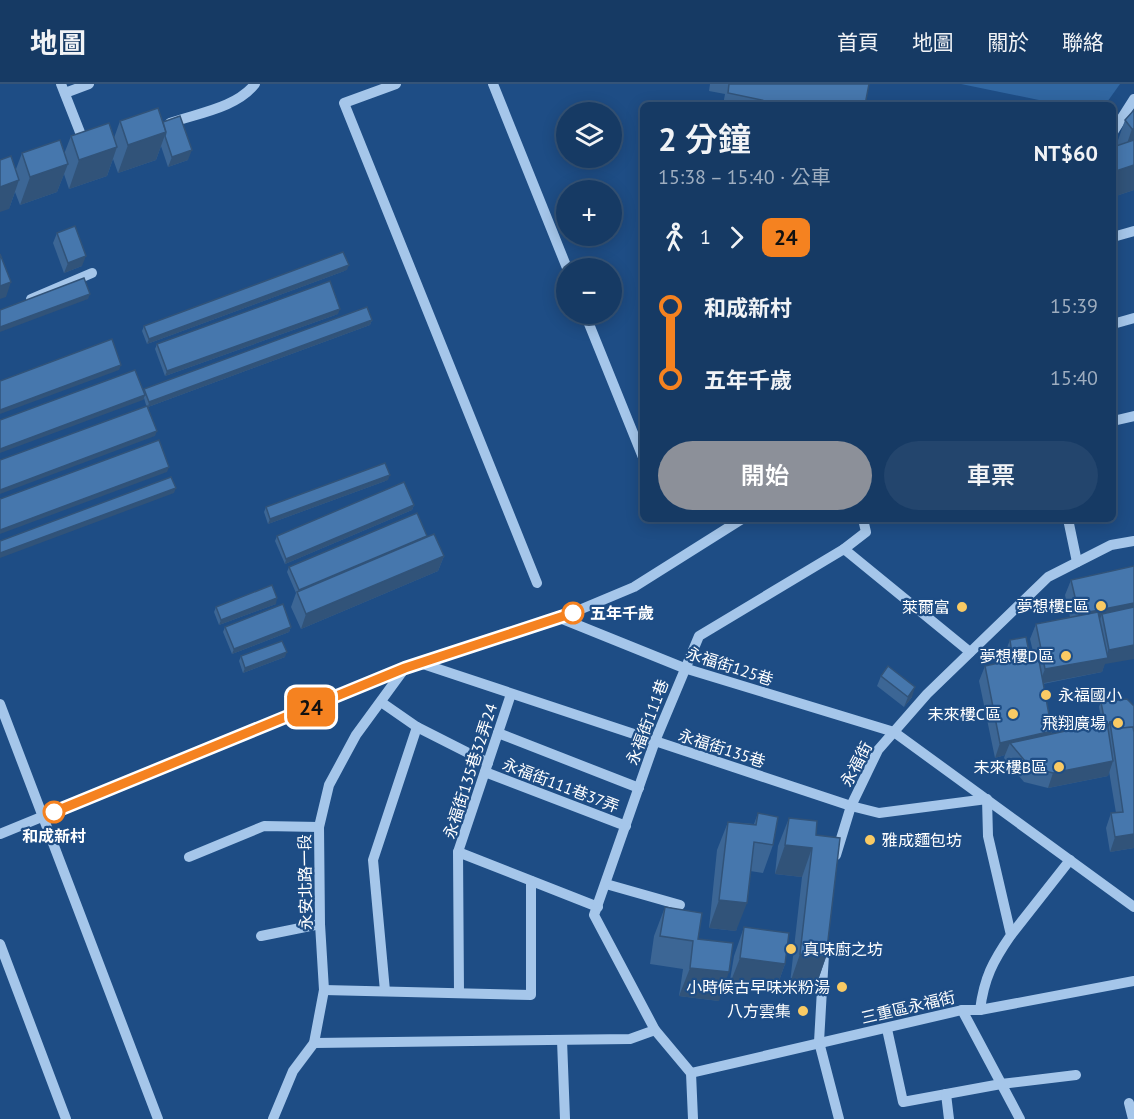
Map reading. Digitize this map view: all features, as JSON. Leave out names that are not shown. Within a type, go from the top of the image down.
[{"type":"street","points":[[88,84],[63,89],[81,152],[98,146]]},
{"type":"street","points":[[153,128],[231,102],[249,92],[255,84]]},
{"type":"street","points":[[396,84],[344,103],[537,583]]},
{"type":"street","points":[[493,84],[563,258]]},
{"type":"street","points":[[1116,127],[1134,99]]},
{"type":"street","points":[[1116,236],[1134,231]]},
{"type":"street","points":[[20,303],[92,273]]},
{"type":"street","points":[[1116,323],[1134,318]]},
{"type":"street","points":[[589,324],[640,450]]},
{"type":"street","points":[[1116,420],[1134,416]]},
{"type":"street","points":[[0,834],[405,668],[560,618],[634,587],[737,522]]},
{"type":"street","name":"永福街111巷","points":[[598,907],[655,741],[699,636],[844,549],[866,532],[863,522]]},
{"type":"street","points":[[1069,522],[1077,562]]},
{"type":"street","name":"永福街","points":[[832,870],[850,806],[878,750],[894,732],[970,652],[1048,577],[1111,545],[1134,541]]},
{"type":"street","points":[[844,549],[970,652]]},
{"type":"street","name":"永福街125巷","points":[[560,618],[684,668],[894,732],[1134,907]]},
{"type":"street","name":"永福街135巷","points":[[419,663],[850,806],[879,813],[987,799]]},
{"type":"street","name":"永安北路一段","points":[[273,1119],[292,1071],[314,1043],[324,990],[320,924],[320,827],[329,785],[356,735],[405,668]]},
{"type":"street","name":"永福街135巷32弄24","points":[[511,693],[458,852],[598,907]]},
{"type":"street","name":"永福街111巷37弄","points":[[381,702],[417,727],[486,767],[626,826]]},
{"type":"street","points":[[0,704],[158,1119]]},
{"type":"street","points":[[386,991],[373,860],[417,727]]},
{"type":"street","points":[[498,733],[639,788]]},
{"type":"street","points":[[987,799],[987,836],[1011,935]]},
{"type":"street","points":[[189,856],[264,826],[320,827]]},
{"type":"street","points":[[458,852],[459,993]]},
{"type":"street","points":[[980,1010],[983,982],[994,959],[1070,860]]},
{"type":"street","points":[[324,990],[531,995],[531,881]]},
{"type":"street","points":[[606,884],[680,905]]},
{"type":"street","points":[[598,907],[594,915],[656,1030],[691,1073],[693,1119]]},
{"type":"street","points":[[261,936],[320,924]]},
{"type":"street","points":[[0,944],[66,1119]]},
{"type":"street","points":[[824,947],[819,1042],[838,1119]]},
{"type":"street","name":"三重區永福街","points":[[691,1073],[962,1010],[980,1010],[1134,981]]},
{"type":"street","points":[[962,1010],[1020,1119]]},
{"type":"street","points":[[887,1029],[903,1102],[1001,1084],[1076,1075]]},
{"type":"street","points":[[314,1043],[630,1040],[656,1030]]},
{"type":"street","points":[[562,1040],[565,1119]]},
{"type":"street","points":[[946,1094],[949,1119]]},
{"type":"street","points":[[1129,1103],[1133,1119]]},
{"type":"shaded area","points":[[961,84],[1120,84],[1107,102],[1048,102]]},
{"type":"building","points":[[729,84],[869,84],[866,102],[771,102],[728,93]]},
{"type":"building","points":[[158,108],[166,132],[128,145],[120,121]]},
{"type":"building","points":[[1134,110],[1134,129],[1132,129],[1125,120]]},
{"type":"building","points":[[180,116],[192,150],[172,157],[163,122]]},
{"type":"building","points":[[109,123],[117,147],[79,160],[71,136]]},
{"type":"building","points":[[60,140],[68,164],[30,177],[22,153]]},
{"type":"building","points":[[1134,140],[1134,165],[1116,171],[1116,146]]},
{"type":"building","points":[[11,156],[19,180],[0,187],[0,160]]},
{"type":"building","points":[[75,226],[86,256],[68,263],[57,233]]},
{"type":"building","points":[[343,252],[349,265],[149,339],[144,326]]},
{"type":"building","points":[[0,254],[11,282],[0,286]]},
{"type":"building","points":[[84,278],[90,294],[0,327],[0,310]]},
{"type":"building","points":[[330,281],[340,309],[167,371],[157,344]]},
{"type":"building","points":[[367,307],[372,320],[149,402],[144,389]]},
{"type":"building","points":[[112,339],[121,365],[0,410],[0,381]]},
{"type":"building","points":[[135,370],[145,395],[0,449],[0,420]]},
{"type":"building","points":[[147,406],[157,431],[0,490],[0,460]]},
{"type":"building","points":[[159,440],[169,467],[0,530],[0,499]]},
{"type":"building","points":[[385,463],[390,475],[270,519],[266,507]]},
{"type":"building","points":[[171,477],[176,488],[0,553],[0,541]]},
{"type":"building","points":[[404,482],[414,505],[286,559],[277,536]]},
{"type":"building","points":[[417,513],[427,536],[299,590],[289,567]]},
{"type":"building","points":[[434,534],[444,556],[306,614],[297,592]]},
{"type":"building","points":[[1134,566],[1134,603],[1079,614],[1071,580]]},
{"type":"building","points":[[272,585],[277,598],[221,620],[216,607]]},
{"type":"building","points":[[283,604],[291,627],[234,649],[225,627]]},
{"type":"building","points":[[1134,607],[1134,645],[1109,650],[1102,614]]},
{"type":"building","name":"夢想樓D區","points":[[1098,612],[1108,658],[1045,669],[1036,624]]},
{"type":"building","name":"未來樓C區","points":[[1026,637],[1030,657],[1038,655],[1052,731],[1000,743],[985,666],[1013,660],[1010,640]]},
{"type":"building","points":[[282,641],[287,652],[245,668],[241,656]]},
{"type":"building","points":[[888,666],[915,687],[908,697],[881,676]]},
{"type":"building","points":[[1127,699],[1134,706],[1134,732],[1133,727],[1122,728],[1121,720],[1110,722],[1108,726],[1107,722],[1105,723],[1101,702]]},
{"type":"building","points":[[1121,720],[1122,728],[1133,727],[1134,732],[1134,834],[1115,837],[1111,813],[1123,812],[1110,722]]},
{"type":"building","points":[[1107,722],[1113,761],[1053,773],[1030,767],[1010,743]]},
{"type":"building","points":[[758,813],[778,817],[773,845],[754,842],[747,903],[719,900],[728,822],[756,825]]},
{"type":"building","points":[[789,818],[817,821],[816,835],[840,838],[826,957],[800,954],[812,848],[785,845]]},
{"type":"building","points":[[665,907],[702,913],[698,939],[733,943],[729,972],[690,968],[693,941],[660,936]]},
{"type":"building","points":[[744,927],[789,933],[785,964],[740,958]]},
{"type":"bus line","name":"24","points":[[54,812],[405,668],[573,613]]},
{"type":"place","name":"夢想樓E區","points":[[1101,606]]},
{"type":"place","name":"萊爾富","points":[[962,607]]},
{"type":"place","name":"五年千歲","points":[[573,613]]},
{"type":"place","name":"夢想樓D區","points":[[1066,656]]},
{"type":"place","name":"永福國小","points":[[1046,695]]},
{"type":"place","name":"未來樓C區","points":[[1013,714]]},
{"type":"place","name":"飛翔廣場","points":[[1118,723]]},
{"type":"place","name":"未來樓B區","points":[[1059,767]]},
{"type":"place","name":"和成新村","points":[[54,812]]},
{"type":"place","name":"雅成麵包坊","points":[[870,840]]},
{"type":"place","name":"真味廚之坊","points":[[791,949]]},
{"type":"place","name":"小時候古早味米粉湯","points":[[842,987]]},
{"type":"place","name":"八方雲集","points":[[803,1011]]}]
